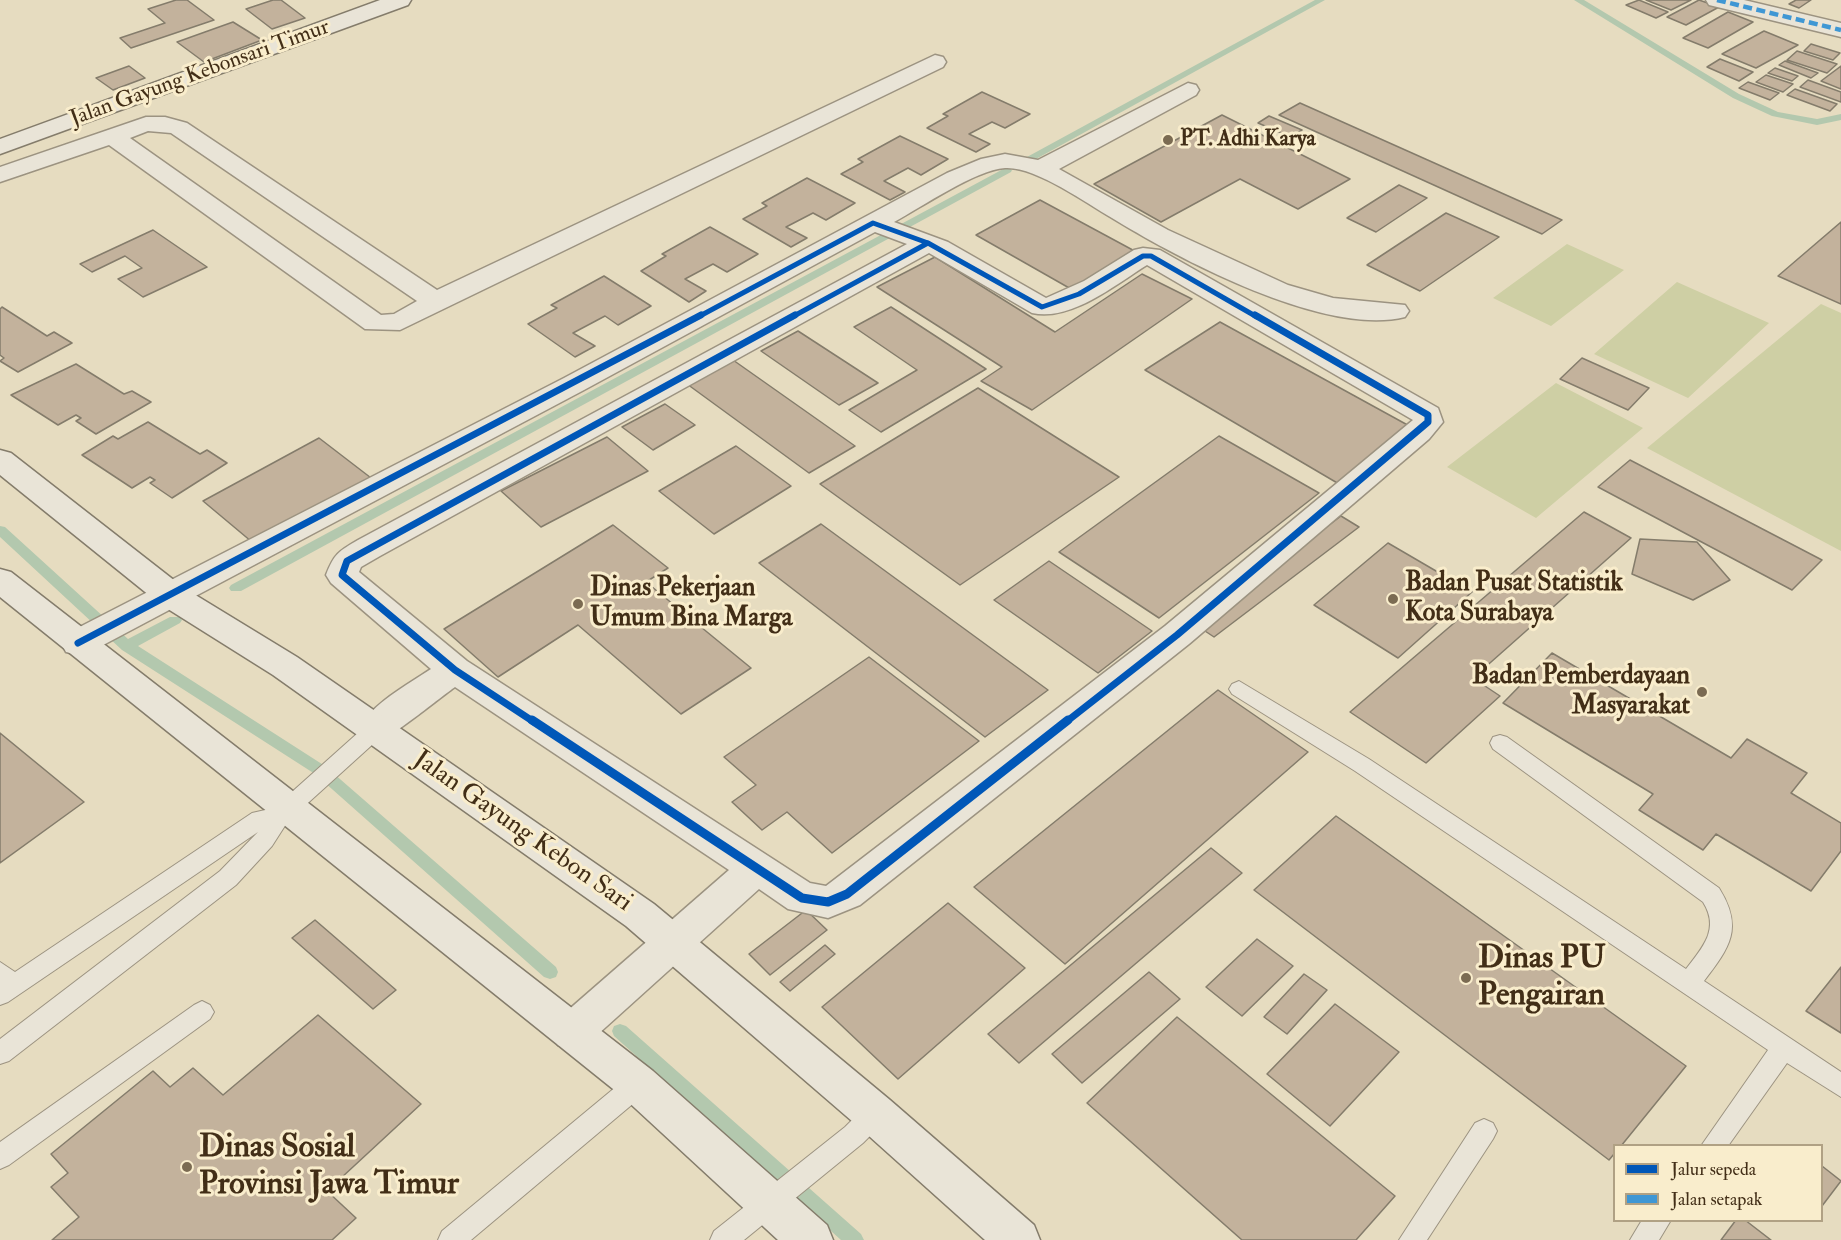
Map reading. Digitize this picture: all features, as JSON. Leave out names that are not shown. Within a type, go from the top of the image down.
[{"type":"street","name":"Jalan Gayung Kebonsari Timur","points":[[0,147],[400,0]]},
{"type":"street","points":[[1717,0],[1841,30]]},
{"type":"street","points":[[110,135],[375,323],[400,322],[435,301],[935,62]]},
{"type":"street","points":[[1040,169],[1188,90]]},
{"type":"street","points":[[0,175],[110,135],[146,124],[165,124],[190,133],[435,301]]},
{"type":"street","points":[[898,231],[1042,307],[1051,307],[1143,256],[1151,256],[1426,414],[1429,419],[1419,432],[1177,635],[847,894],[828,902],[802,898],[455,670],[342,575],[347,561],[898,231],[960,177],[1001,162],[1015,161],[1040,169],[1159,235],[1296,297],[1340,308],[1395,312]]},
{"type":"street","points":[[91,636],[898,231]]},
{"type":"street","name":"Jalan Gayung Kebon Sari","points":[[0,460],[164,599],[285,666],[365,739],[640,915],[661,955],[865,1125],[1018,1240]]},
{"type":"street","points":[[0,579],[91,636],[281,814],[583,1023],[631,1091],[779,1196],[811,1240]]},
{"type":"street","points":[[365,739],[404,705],[455,670]]},
{"type":"street","points":[[583,1023],[757,868]]},
{"type":"lane","points":[[1239,689],[1362,765],[1841,1086]]},
{"type":"lane","points":[[4,984],[201,857],[239,848],[365,739]]},
{"type":"lane","points":[[1500,743],[1711,895],[1720,908],[1724,924],[1718,943],[1688,985]]},
{"type":"lane","points":[[0,1053],[228,878],[239,848]]},
{"type":"lane","points":[[0,1157],[202,1012]]},
{"type":"lane","points":[[1714,1144],[1784,1048]]},
{"type":"lane","points":[[451,1240],[631,1091]]},
{"type":"lane","points":[[723,1240],[865,1125]]},
{"type":"lane","points":[[1412,1240],[1484,1131]]},
{"type":"lane","points":[[1643,1240],[1657,1222]]},
{"type":"green space","points":[[1567,244],[1624,270],[1551,326],[1493,298]]},
{"type":"green space","points":[[1677,282],[1769,323],[1688,398],[1594,354]]},
{"type":"green space","points":[[1821,304],[1841,313],[1841,551],[1647,448]]},
{"type":"green space","points":[[1556,383],[1643,428],[1536,518],[1447,467]]},
{"type":"building","points":[[176,0],[187,0],[214,20],[131,48],[120,38],[165,23],[148,9]]},
{"type":"building","points":[[273,0],[281,0],[305,18],[272,29],[246,9]]},
{"type":"building","points":[[1639,0],[1668,12],[1656,18],[1626,5]]},
{"type":"building","points":[[1646,0],[1691,0],[1671,10]]},
{"type":"building","points":[[1699,0],[1719,7],[1686,25],[1667,17]]},
{"type":"building","points":[[1796,0],[1811,0],[1799,8],[1789,4]]},
{"type":"building","points":[[1728,12],[1753,22],[1708,48],[1683,38]]},
{"type":"building","points":[[233,22],[262,40],[204,62],[177,42]]},
{"type":"building","points":[[1764,31],[1798,45],[1756,68],[1722,54]]},
{"type":"building","points":[[1811,44],[1840,53],[1833,60],[1804,51]]},
{"type":"building","points":[[1797,51],[1837,64],[1827,73],[1787,60]]},
{"type":"building","points":[[1720,59],[1753,72],[1739,81],[1707,67]]},
{"type":"building","points":[[1785,61],[1818,73],[1811,78],[1779,65]]},
{"type":"building","points":[[129,66],[145,78],[113,90],[96,78]]},
{"type":"building","points":[[1841,66],[1841,89],[1821,81]]},
{"type":"building","points":[[1775,68],[1798,76],[1792,81],[1768,73]]},
{"type":"building","points":[[1766,75],[1793,84],[1783,92],[1756,82]]},
{"type":"building","points":[[1808,80],[1841,92],[1841,102],[1800,87]]},
{"type":"building","points":[[1748,82],[1779,93],[1770,100],[1739,88]]},
{"type":"building","points":[[1795,89],[1837,104],[1830,111],[1787,95]]},
{"type":"building","points":[[982,92],[1030,114],[1005,128],[992,122],[969,134],[990,144],[976,152],[927,128],[948,116],[943,114]]},
{"type":"building","points":[[1300,103],[1562,220],[1542,234],[1279,115]]},
{"type":"building","points":[[1222,115],[1350,179],[1298,209],[1240,179],[1161,222],[1094,184]]},
{"type":"building","points":[[1269,116],[1302,130],[1291,137],[1258,123]]},
{"type":"building","points":[[900,136],[948,159],[921,175],[908,168],[884,181],[905,192],[890,200],[841,174],[863,162],[858,159]]},
{"type":"building","points":[[807,178],[855,203],[826,220],[813,213],[786,227],[807,238],[791,247],[743,219],[767,206],[762,203]]},
{"type":"building","points":[[1399,185],[1427,198],[1376,232],[1347,218]]},
{"type":"building","points":[[1040,200],[1142,255],[1078,293],[976,235]]},
{"type":"building","points":[[1446,213],[1499,237],[1420,291],[1367,265]]},
{"type":"building","points":[[1841,222],[1841,304],[1778,276]]},
{"type":"building","points":[[710,227],[758,254],[727,272],[713,264],[685,279],[706,291],[689,302],[641,271],[666,256],[662,254]]},
{"type":"building","points":[[153,230],[207,267],[143,297],[118,279],[142,268],[125,256],[92,272],[80,264]]},
{"type":"building","points":[[935,257],[1055,332],[1142,274],[1192,299],[1032,410],[981,381],[1002,367],[877,287]]},
{"type":"building","points":[[604,276],[651,306],[618,325],[605,316],[573,333],[595,346],[575,357],[528,324],[557,308],[551,305]]},
{"type":"building","points":[[2,307],[47,336],[54,332],[72,343],[18,372],[0,361],[4,358],[0,355],[0,309]]},
{"type":"building","points":[[891,307],[986,369],[881,432],[849,410],[917,370],[854,327]]},
{"type":"building","points":[[1220,322],[1413,428],[1339,484],[1145,370]]},
{"type":"building","points":[[798,331],[878,383],[839,405],[761,351]]},
{"type":"building","points":[[1582,358],[1649,388],[1628,410],[1560,379]]},
{"type":"building","points":[[733,360],[855,446],[809,473],[687,384]]},
{"type":"building","points":[[76,364],[124,394],[132,391],[151,402],[96,434],[76,421],[81,418],[76,415],[58,425],[11,395]]},
{"type":"building","points":[[978,388],[1119,477],[960,585],[820,484]]},
{"type":"building","points":[[665,404],[695,425],[653,450],[622,427]]},
{"type":"building","points":[[148,422],[200,454],[207,450],[227,463],[172,498],[150,483],[155,480],[150,477],[132,488],[82,455],[113,436],[118,439]]},
{"type":"building","points":[[1219,436],[1319,493],[1159,618],[1059,552]]},
{"type":"building","points":[[607,437],[648,471],[541,527],[501,491]]},
{"type":"building","points":[[319,438],[375,481],[258,547],[203,501]]},
{"type":"building","points":[[736,446],[791,486],[714,534],[659,491]]},
{"type":"building","points":[[1630,460],[1822,560],[1792,590],[1598,487]]},
{"type":"building","points":[[1584,512],[1631,538],[1473,678],[1500,696],[1426,763],[1350,712]]},
{"type":"building","points":[[1341,516],[1359,527],[1214,637],[1196,625]]},
{"type":"building","points":[[821,524],[1048,690],[985,737],[759,563]]},
{"type":"building","name":"Dinas Pekerjaan Umum Bina Marga","points":[[613,525],[668,568],[646,582],[751,668],[681,714],[578,625],[498,677],[444,629]]},
{"type":"building","points":[[1640,539],[1697,542],[1730,580],[1693,600],[1632,574]]},
{"type":"building","name":"Badan Pusat Statistik Kota Surabaya","points":[[1388,543],[1472,592],[1398,658],[1314,605]]},
{"type":"building","points":[[1049,561],[1152,631],[1098,673],[994,600]]},
{"type":"building","points":[[1552,653],[1731,758],[1747,739],[1807,773],[1791,793],[1841,823],[1841,851],[1811,891],[1716,834],[1703,850],[1639,810],[1653,794],[1503,703]]},
{"type":"building","points":[[869,657],[979,741],[832,853],[787,812],[762,830],[732,802],[756,785],[724,757]]},
{"type":"building","points":[[1218,690],[1308,752],[1065,964],[974,887]]},
{"type":"building","points":[[0,733],[84,802],[0,863]]},
{"type":"building","name":"Dinas PU Pengairan","points":[[1336,816],[1686,1066],[1623,1144],[1613,1144],[1613,1155],[1609,1160],[1254,890]]},
{"type":"building","points":[[1211,848],[1242,873],[1019,1063],[988,1034]]},
{"type":"building","points":[[948,903],[1025,968],[898,1079],[822,1007]]},
{"type":"building","points":[[806,910],[827,930],[770,975],[749,954]]},
{"type":"building","points":[[315,920],[396,990],[373,1009],[292,938]]},
{"type":"building","points":[[1257,939],[1293,966],[1242,1016],[1206,987]]},
{"type":"building","points":[[825,945],[835,954],[790,991],[780,982]]},
{"type":"building","points":[[1841,967],[1841,1033],[1806,1011]]},
{"type":"building","points":[[1149,972],[1180,999],[1082,1083],[1052,1054]]},
{"type":"building","points":[[1304,974],[1327,990],[1287,1034],[1264,1017]]},
{"type":"building","points":[[1335,1004],[1399,1052],[1330,1126],[1267,1074]]},
{"type":"building","points":[[318,1015],[421,1104],[327,1191],[356,1218],[332,1240],[52,1240],[79,1217],[51,1187],[68,1173],[51,1154],[153,1071],[170,1087],[193,1068],[223,1095]]},
{"type":"building","points":[[1177,1017],[1395,1196],[1356,1240],[1242,1240],[1087,1103]]},
{"type":"building","points":[[1823,1167],[1841,1181],[1823,1205]]},
{"type":"building","points":[[1734,1222],[1748,1222],[1771,1240],[1721,1240]]},
{"type":"waterway","points":[[1032,157],[1321,0]]},
{"type":"waterway","points":[[1578,0],[1736,96],[1775,114],[1817,122],[1841,117]]},
{"type":"waterway","points":[[236,588],[1007,170]]},
{"type":"waterway","points":[[0,530],[127,646]]},
{"type":"waterway","points":[[127,646],[175,620]]},
{"type":"waterway","points":[[127,646],[320,770],[550,972]]},
{"type":"waterway","points":[[620,1031],[855,1240]]},
{"type":"marked path","points":[[1717,0],[1841,30]]},
{"type":"cycle path","points":[[78,643],[574,384],[873,223],[931,244],[1042,307],[1065,301],[1143,256],[1151,256],[1428,415],[1428,422],[1419,432],[1177,635],[847,894],[828,902],[802,898],[455,670],[342,575],[347,561],[369,548],[928,243]]},
{"type":"place","name":"PT. Adhi Karya","points":[[1168,140]]},
{"type":"place","name":"Badan Pusat Statistik Kota Surabaya","points":[[1393,599]]},
{"type":"place","name":"Dinas Pekerjaan Umum Bina Marga","points":[[578,604]]},
{"type":"place","name":"Badan Pemberdayaan Masyarakat","points":[[1702,692]]},
{"type":"place","name":"Dinas PU Pengairan","points":[[1466,978]]},
{"type":"place","name":"Dinas Sosial Provinsi Jawa Timur","points":[[187,1167]]}]
